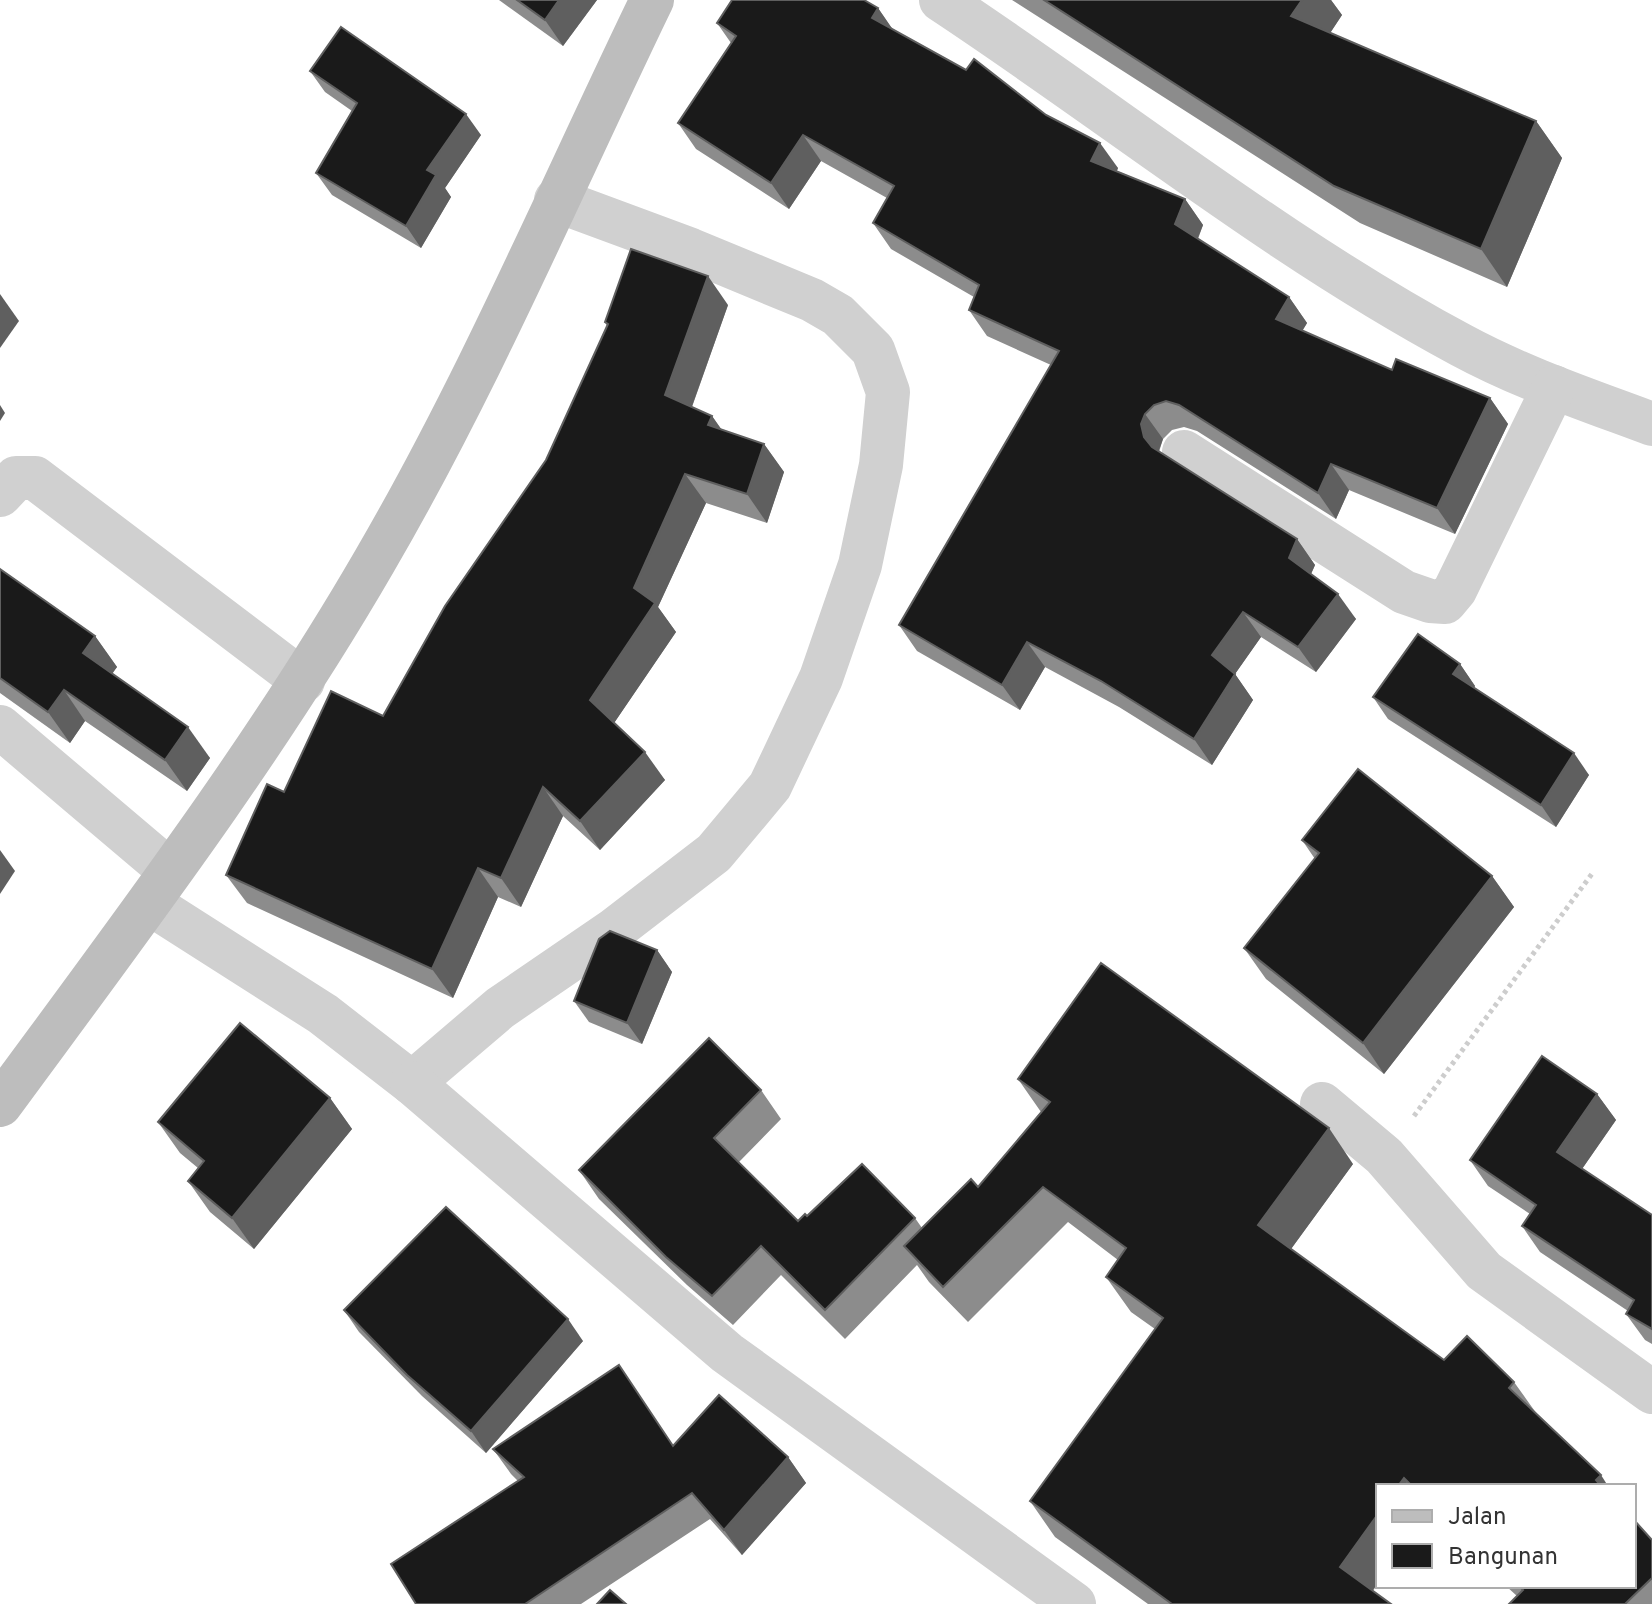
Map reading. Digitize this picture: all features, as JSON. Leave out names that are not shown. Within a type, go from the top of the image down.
[{"type":"street","points":[[0,1105],[160,887],[303,681],[431,459],[652,0]]},
{"type":"street","points":[[941,0],[1368,291],[1463,347],[1554,387],[1652,424]]},
{"type":"street","points":[[412,1083],[500,1008],[614,930],[714,853],[770,786],[821,678],[860,565],[881,465],[888,392],[873,350],[838,315],[812,300],[705,256],[556,200]]},
{"type":"street","points":[[1184,452],[1404,592],[1430,601],[1445,602],[1455,590],[1554,387]]},
{"type":"street","points":[[0,495],[16,478],[35,478],[303,681]]},
{"type":"street","points":[[0,727],[160,887],[412,1083],[727,1353],[1074,1604]]},
{"type":"street","points":[[1322,1104],[1384,1156],[1484,1271],[1652,1392]]},
{"type":"path","points":[[1384,1156],[1594,871]]},
{"type":"building","points":[[517,0],[559,0],[545,20]]},
{"type":"building","points":[[732,0],[864,0],[878,8],[872,18],[966,70],[974,59],[1046,115],[1100,143],[1091,161],[1185,199],[1175,224],[1289,297],[1276,319],[1392,370],[1396,359],[1490,398],[1437,508],[1331,464],[1318,493],[1179,405],[1166,401],[1154,405],[1145,414],[1141,424],[1144,437],[1152,447],[1297,539],[1289,558],[1338,594],[1298,647],[1243,612],[1212,655],[1235,674],[1194,739],[1101,681],[1027,642],[1002,685],[899,625],[1059,351],[969,310],[979,285],[873,223],[894,186],[803,135],[771,183],[678,123],[736,36],[717,23]]},
{"type":"building","points":[[1044,0],[1302,0],[1291,16],[1536,121],[1481,249],[1334,186]]},
{"type":"building","points":[[341,27],[466,114],[427,170],[436,175],[406,226],[316,173],[357,103],[310,71]]},
{"type":"building","points":[[631,249],[708,276],[665,395],[712,416],[708,425],[764,444],[747,494],[685,474],[634,588],[655,603],[590,700],[645,752],[580,821],[543,787],[501,878],[478,868],[432,969],[226,875],[267,784],[284,792],[331,691],[383,716],[445,606],[546,460],[608,324],[605,322]]},
{"type":"building","points":[[0,569],[95,636],[83,653],[188,727],[165,760],[64,690],[48,712],[0,678]]},
{"type":"building","points":[[1418,634],[1460,664],[1453,674],[1574,753],[1541,805],[1373,697]]},
{"type":"building","points":[[1358,769],[1492,876],[1363,1043],[1244,948],[1319,853],[1302,840]]},
{"type":"building","points":[[610,931],[657,950],[627,1023],[574,1001],[599,939]]},
{"type":"building","points":[[1101,963],[1329,1128],[1258,1225],[1444,1360],[1467,1336],[1514,1382],[1509,1388],[1601,1475],[1596,1480],[1599,1484],[1410,1484],[1404,1478],[1400,1484],[1376,1484],[1376,1517],[1340,1567],[1391,1604],[1172,1604],[1030,1501],[1163,1318],[1106,1277],[1126,1248],[1043,1187],[943,1287],[904,1246],[971,1179],[978,1187],[1050,1102],[1018,1079]]},
{"type":"building","points":[[240,1023],[330,1098],[232,1218],[188,1181],[204,1161],[158,1122]]},
{"type":"building","points":[[709,1038],[761,1090],[714,1138],[798,1221],[862,1164],[915,1218],[825,1310],[761,1246],[712,1296],[666,1257],[579,1170]]},
{"type":"building","points":[[1542,1056],[1597,1094],[1557,1152],[1652,1215],[1652,1329],[1626,1314],[1634,1300],[1522,1226],[1536,1205],[1470,1160]]},
{"type":"building","points":[[446,1207],[568,1319],[471,1431],[407,1375],[344,1310]]},
{"type":"building","points":[[619,1365],[673,1446],[719,1395],[788,1457],[724,1530],[692,1493],[525,1604],[416,1604],[391,1564],[524,1477],[493,1449]]},
{"type":"building","points":[[1636,1522],[1652,1540],[1652,1578],[1625,1604],[1509,1604],[1523,1590],[1521,1588],[1636,1588]]},
{"type":"building","points":[[610,1590],[626,1604],[597,1604]]}]
